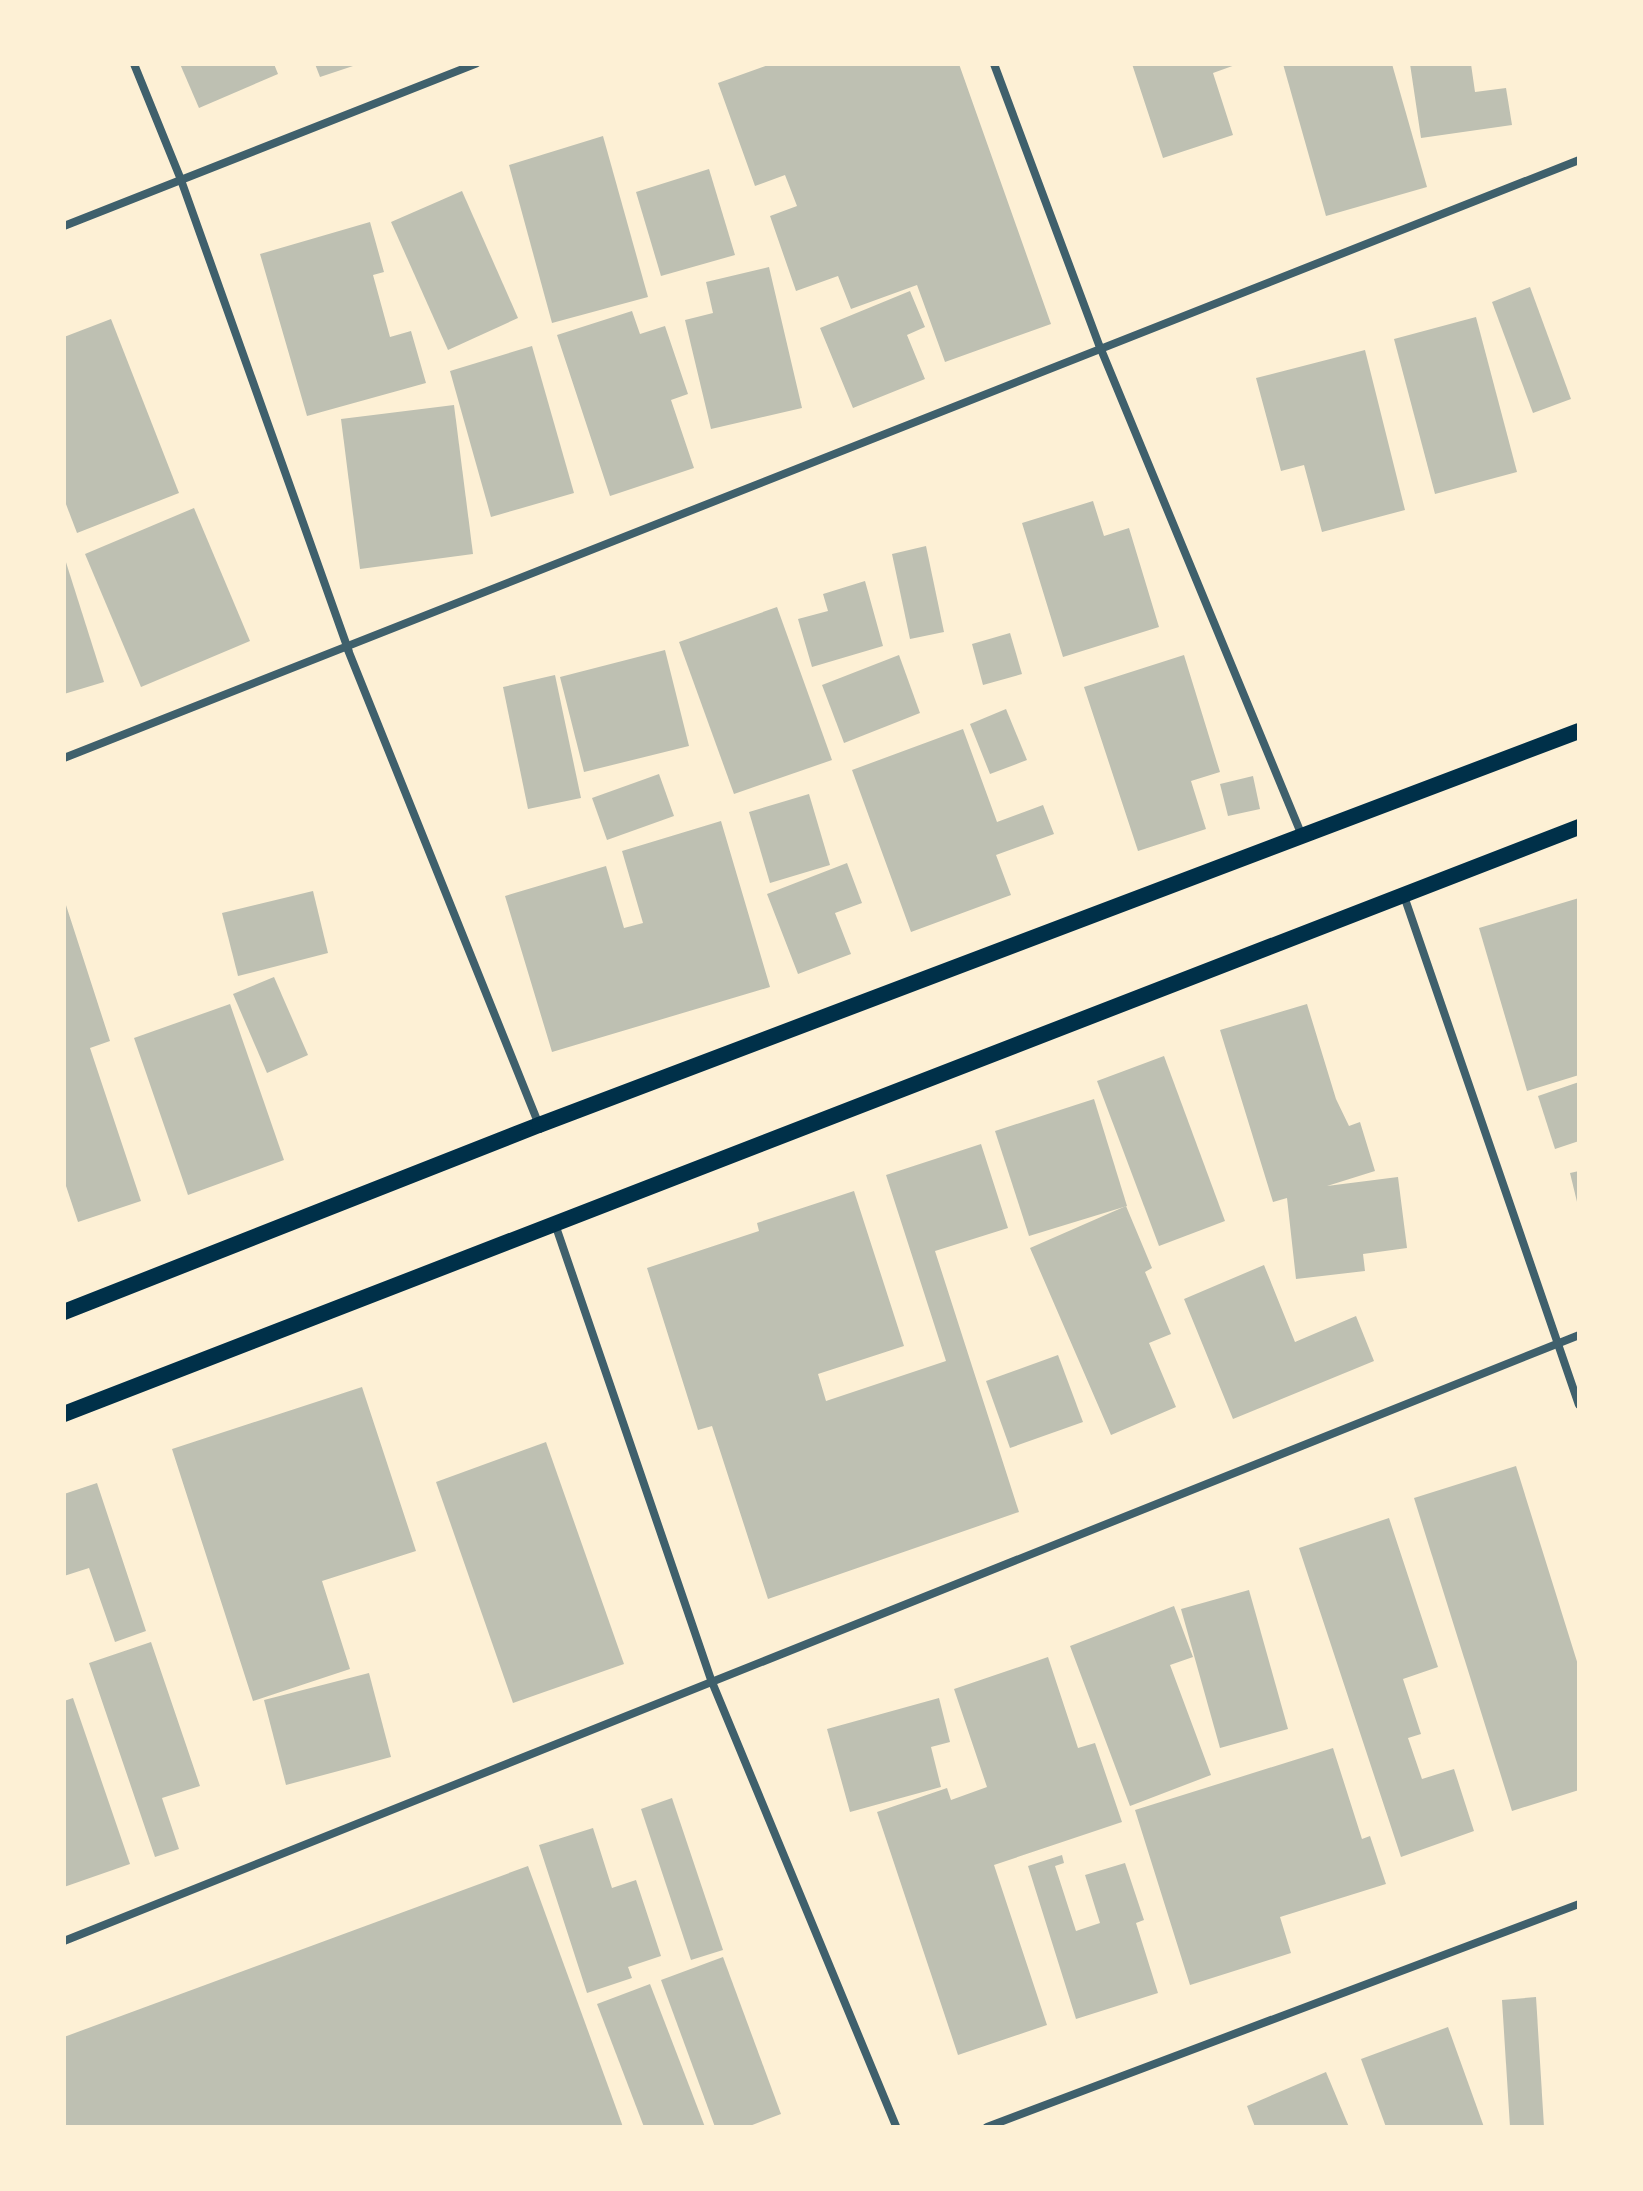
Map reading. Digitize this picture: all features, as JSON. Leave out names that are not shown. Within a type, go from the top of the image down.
[{"type":"main road","points":[[64,1312],[539,1125],[1579,731]]},
{"type":"main road","points":[[64,1414],[1579,827]]},
{"type":"street","points":[[134,64],[181,180],[348,650],[539,1125]]},
{"type":"street","points":[[64,226],[476,64]]},
{"type":"street","points":[[994,64],[1100,347],[1303,838]]},
{"type":"street","points":[[64,758],[348,650],[1100,347],[1579,160]]},
{"type":"street","points":[[1404,896],[1554,1345],[1579,1405]]},
{"type":"street","points":[[555,1223],[712,1682],[896,2127]]},
{"type":"street","points":[[64,1941],[1579,1335]]},
{"type":"street","points":[[987,2127],[1579,1904]]},
{"type":"building","points":[[180,64],[274,64],[278,74],[199,108]]},
{"type":"building","points":[[315,64],[356,64],[356,65],[320,77]]},
{"type":"building","points":[[771,64],[959,64],[1051,324],[945,362],[917,285],[851,309],[838,276],[796,291],[770,216],[797,206],[785,175],[755,186],[718,83]]},
{"type":"building","points":[[1132,64],[1238,64],[1213,73],[1233,135],[1163,158]]},
{"type":"building","points":[[1283,64],[1392,64],[1427,187],[1326,216]]},
{"type":"building","points":[[1410,64],[1471,64],[1475,92],[1506,88],[1512,125],[1421,138]]},
{"type":"building","points":[[603,136],[648,297],[552,323],[509,165]]},
{"type":"building","points":[[709,169],[735,255],[661,276],[636,192]]},
{"type":"building","points":[[462,191],[518,318],[448,350],[391,222]]},
{"type":"building","points":[[370,222],[384,272],[373,275],[390,337],[411,331],[426,383],[307,416],[260,254]]},
{"type":"building","points":[[769,267],[802,408],[711,429],[685,320],[713,313],[706,282]]},
{"type":"building","points":[[1530,287],[1571,399],[1533,413],[1492,302]]},
{"type":"building","points":[[910,291],[925,327],[907,335],[925,379],[853,408],[820,328]]},
{"type":"building","points":[[632,311],[640,334],[665,326],[688,394],[671,400],[694,468],[610,496],[557,335]]},
{"type":"building","points":[[1476,317],[1517,472],[1435,494],[1394,339]]},
{"type":"building","points":[[111,319],[179,493],[77,533],[64,499],[64,337]]},
{"type":"building","points":[[532,346],[574,493],[491,517],[450,371]]},
{"type":"building","points":[[1365,350],[1405,510],[1322,532],[1304,465],[1281,471],[1256,378]]},
{"type":"building","points":[[454,405],[473,554],[360,569],[341,419]]},
{"type":"building","points":[[1093,501],[1104,536],[1129,528],[1159,627],[1063,657],[1022,523]]},
{"type":"building","points":[[194,508],[250,641],[141,687],[85,554]]},
{"type":"building","points":[[926,546],[944,632],[910,639],[892,554]]},
{"type":"building","points":[[64,556],[104,682],[64,694]]},
{"type":"building","points":[[865,581],[883,646],[812,667],[798,619],[828,611],[823,594]]},
{"type":"building","points":[[777,607],[832,760],[734,794],[679,642]]},
{"type":"building","points":[[1010,633],[1022,674],[983,685],[972,644]]},
{"type":"building","points":[[665,650],[689,746],[584,772],[560,677]]},
{"type":"building","points":[[899,655],[920,713],[844,743],[822,685]]},
{"type":"building","points":[[1184,655],[1220,772],[1191,781],[1206,829],[1138,851],[1084,687]]},
{"type":"building","points":[[555,675],[581,798],[528,809],[503,687]]},
{"type":"building","points":[[1006,709],[1027,760],[990,774],[970,724]]},
{"type":"building","points":[[963,729],[997,822],[1043,805],[1054,834],[996,855],[1011,895],[911,932],[852,770]]},
{"type":"building","points":[[659,774],[674,816],[607,840],[592,798]]},
{"type":"building","points":[[1253,776],[1260,809],[1228,816],[1220,784]]},
{"type":"building","points":[[809,794],[830,865],[770,883],[749,812]]},
{"type":"building","points":[[721,821],[770,987],[552,1052],[505,896],[606,866],[624,928],[643,923],[622,851]]},
{"type":"building","points":[[847,863],[862,903],[835,913],[851,954],[798,974],[767,894]]},
{"type":"building","points":[[313,891],[328,953],[238,976],[222,913]]},
{"type":"building","points":[[1579,898],[1579,1075],[1527,1091],[1479,928]]},
{"type":"building","points":[[65,902],[110,1041],[90,1048],[141,1201],[78,1222],[64,1180]]},
{"type":"building","points":[[274,977],[308,1055],[267,1073],[233,994]]},
{"type":"building","points":[[230,1004],[284,1160],[188,1195],[134,1038]]},
{"type":"building","points":[[1307,1004],[1336,1099],[1349,1126],[1360,1122],[1375,1171],[1327,1186],[1398,1177],[1407,1248],[1363,1254],[1365,1271],[1296,1279],[1287,1198],[1273,1202],[1220,1030]]},
{"type":"building","points":[[1164,1056],[1225,1221],[1159,1246],[1097,1081]]},
{"type":"building","points":[[1579,1082],[1579,1141],[1555,1149],[1538,1096]]},
{"type":"building","points":[[1094,1099],[1127,1206],[1029,1236],[995,1131]]},
{"type":"building","points":[[981,1144],[1008,1228],[935,1251],[1019,1512],[768,1599],[712,1426],[698,1430],[647,1268],[759,1231],[757,1223],[854,1191],[904,1346],[818,1374],[826,1401],[946,1361],[886,1175]]},
{"type":"building","points":[[1579,1171],[1579,1205],[1578,1206],[1570,1173]]},
{"type":"building","points":[[1126,1206],[1152,1268],[1145,1272],[1171,1334],[1149,1343],[1176,1407],[1111,1435],[1030,1248]]},
{"type":"building","points":[[1264,1265],[1295,1342],[1356,1316],[1374,1361],[1233,1419],[1184,1299]]},
{"type":"building","points":[[1058,1355],[1083,1422],[1010,1448],[986,1381]]},
{"type":"building","points":[[362,1387],[416,1551],[322,1581],[350,1669],[253,1701],[172,1449]]},
{"type":"building","points":[[546,1442],[624,1664],[513,1703],[436,1482]]},
{"type":"building","points":[[1516,1466],[1579,1668],[1579,1790],[1512,1811],[1414,1498]]},
{"type":"building","points":[[97,1483],[146,1631],[115,1642],[89,1568],[64,1576],[64,1494]]},
{"type":"building","points":[[1389,1518],[1438,1667],[1403,1679],[1421,1734],[1408,1738],[1422,1779],[1454,1769],[1474,1831],[1401,1857],[1299,1548]]},
{"type":"building","points":[[1249,1590],[1288,1729],[1220,1748],[1181,1609]]},
{"type":"building","points":[[1174,1606],[1193,1657],[1170,1665],[1211,1775],[1130,1806],[1070,1646]]},
{"type":"building","points":[[151,1642],[200,1786],[162,1798],[179,1849],[155,1857],[89,1663]]},
{"type":"building","points":[[1048,1657],[1078,1748],[1095,1743],[1122,1822],[994,1865],[1047,2025],[958,2055],[877,1812],[947,1788],[951,1800],[987,1787],[954,1689]]},
{"type":"building","points":[[369,1673],[391,1757],[286,1785],[264,1700]]},
{"type":"building","points":[[73,1698],[130,1864],[64,1887],[64,1701]]},
{"type":"building","points":[[939,1698],[950,1742],[931,1747],[941,1787],[850,1812],[827,1729]]},
{"type":"building","points":[[1333,1748],[1362,1839],[1370,1836],[1386,1884],[1280,1917],[1291,1953],[1190,1985],[1135,1810]]},
{"type":"building","points":[[672,1798],[723,1950],[691,1960],[641,1809]]},
{"type":"building","points":[[593,1828],[612,1888],[636,1880],[661,1956],[628,1967],[632,1978],[587,1993],[539,1845]]},
{"type":"building","points":[[1062,1855],[1064,1863],[1055,1866],[1076,1931],[1100,1923],[1085,1875],[1125,1863],[1144,1920],[1136,1923],[1158,1993],[1076,2019],[1028,1866]]},
{"type":"building","points":[[528,1866],[623,2127],[64,2127],[64,2037]]},
{"type":"building","points":[[723,1957],[781,2114],[747,2127],[715,2127],[661,1980]]},
{"type":"building","points":[[650,1984],[705,2127],[644,2127],[597,2004]]},
{"type":"building","points":[[1536,1997],[1544,2127],[1510,2127],[1502,2000]]},
{"type":"building","points":[[1448,2027],[1484,2127],[1386,2127],[1361,2059]]},
{"type":"building","points":[[1326,2072],[1349,2127],[1255,2127],[1247,2106]]}]
